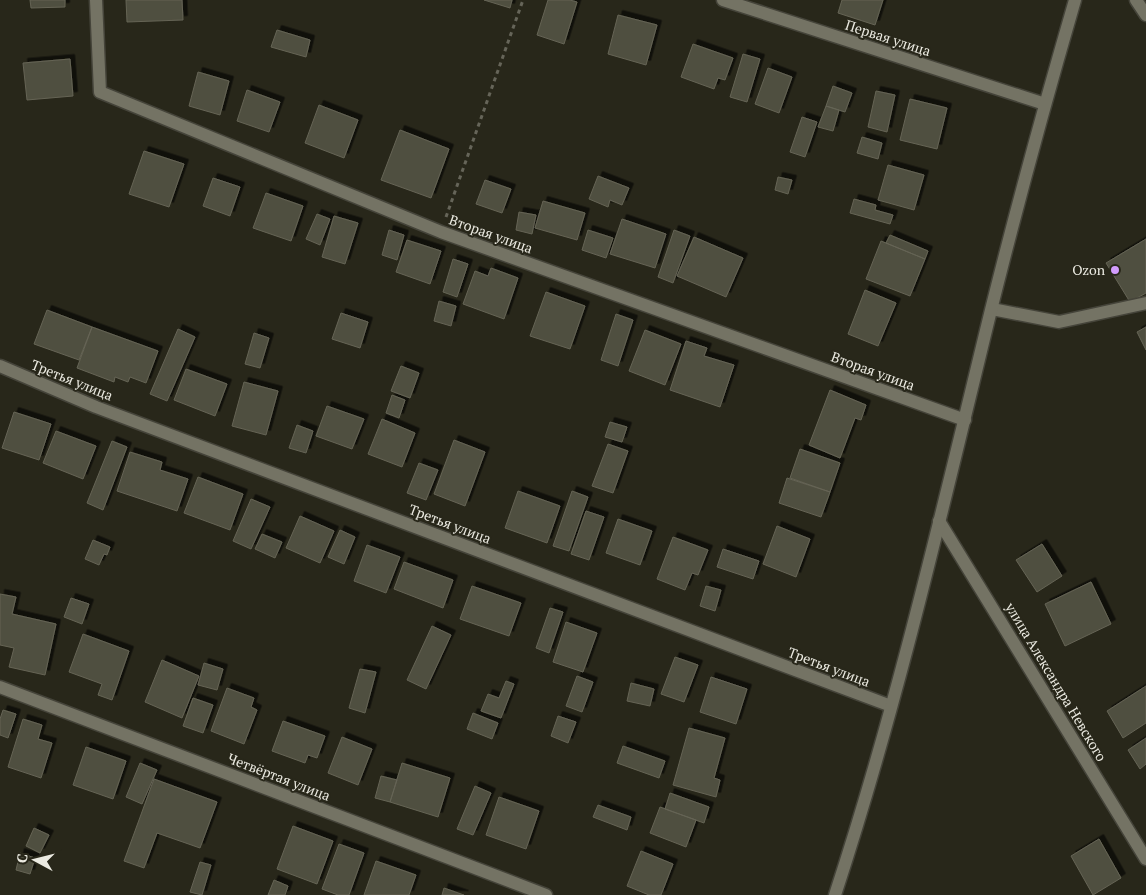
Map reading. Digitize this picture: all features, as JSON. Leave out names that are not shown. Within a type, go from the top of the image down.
[{"type":"street","name":"Вторая улица","points":[[96,0],[100,92],[441,232],[966,420]]},
{"type":"street","name":"Первая улица","points":[[722,0],[1045,104]]},
{"type":"street","points":[[835,895],[864,807],[966,420],[992,309],[1045,104],[1075,0]]},
{"type":"street","points":[[1136,0],[1146,15]]},
{"type":"street","points":[[992,309],[1059,322],[1146,303]]},
{"type":"street","name":"Третья улица","points":[[0,366],[96,407],[891,706]]},
{"type":"street","name":"улица Александра Невского","points":[[940,520],[1146,860]]},
{"type":"street","name":"Четвёртая улица","points":[[0,686],[546,895]]},
{"type":"path","points":[[441,232],[523,0]]},
{"type":"building","points":[[30,0],[65,0],[65,7],[31,8]]},
{"type":"building","points":[[126,0],[182,0],[183,20],[127,22]]},
{"type":"building","points":[[484,0],[512,0],[510,8]]},
{"type":"building","points":[[548,0],[570,0],[577,2],[564,44],[537,35]]},
{"type":"building","points":[[842,0],[883,0],[875,25],[838,13]]},
{"type":"building","points":[[618,15],[657,25],[646,65],[608,54]]},
{"type":"building","points":[[277,30],[310,40],[306,57],[271,47]]},
{"type":"building","points":[[693,44],[733,58],[725,80],[718,78],[714,89],[681,77]]},
{"type":"building","points":[[743,54],[760,59],[747,102],[730,97]]},
{"type":"building","points":[[70,59],[73,96],[27,100],[23,63]]},
{"type":"building","points":[[768,68],[792,77],[779,113],[755,104]]},
{"type":"building","points":[[198,72],[229,81],[220,115],[189,106]]},
{"type":"building","points":[[833,86],[852,93],[845,112],[826,106]]},
{"type":"building","points":[[247,90],[280,102],[269,132],[237,121]]},
{"type":"building","points":[[876,91],[895,95],[887,132],[868,127]]},
{"type":"building","points":[[910,99],[947,108],[937,149],[900,140]]},
{"type":"building","points":[[319,105],[358,120],[344,158],[305,143]]},
{"type":"building","points":[[826,106],[839,110],[833,131],[818,127]]},
{"type":"building","points":[[802,117],[817,122],[805,157],[790,152]]},
{"type":"building","points":[[400,130],[449,149],[431,198],[381,180]]},
{"type":"building","points":[[862,137],[882,143],[878,159],[857,153]]},
{"type":"building","points":[[144,151],[184,164],[169,207],[129,194]]},
{"type":"building","points":[[888,165],[924,175],[914,210],[878,200]]},
{"type":"building","points":[[598,176],[629,188],[622,205],[610,200],[608,207],[589,199]]},
{"type":"building","points":[[778,177],[792,180],[788,194],[775,190]]},
{"type":"building","points":[[213,178],[240,187],[230,216],[203,206]]},
{"type":"building","points":[[485,180],[511,189],[502,213],[476,204]]},
{"type":"building","points":[[266,193],[303,206],[291,241],[253,228]]},
{"type":"building","points":[[854,199],[876,205],[875,210],[893,215],[890,224],[850,213]]},
{"type":"building","points":[[543,201],[585,213],[577,240],[535,228]]},
{"type":"building","points":[[519,212],[536,215],[532,234],[516,230]]},
{"type":"building","points":[[317,214],[330,219],[320,245],[306,239]]},
{"type":"building","points":[[334,216],[358,223],[345,264],[322,257]]},
{"type":"building","points":[[622,219],[666,234],[655,268],[610,254]]},
{"type":"building","points":[[389,230],[404,235],[397,260],[382,255]]},
{"type":"building","points":[[588,230],[613,238],[606,258],[582,250]]},
{"type":"building","points":[[674,230],[690,236],[673,283],[658,277]]},
{"type":"building","points":[[890,235],[928,251],[925,259],[886,243]]},
{"type":"building","points":[[694,237],[743,258],[726,297],[677,276]]},
{"type":"building","points":[[1146,239],[1146,293],[1130,302],[1106,263]]},
{"type":"building","points":[[407,240],[441,251],[430,284],[396,272]]},
{"type":"building","points":[[881,241],[925,259],[910,296],[866,279]]},
{"type":"building","points":[[453,259],[468,264],[457,297],[443,292]]},
{"type":"building","points":[[491,268],[518,278],[504,319],[463,304],[475,271],[488,276]]},
{"type":"building","points":[[865,290],[896,303],[878,346],[848,334]]},
{"type":"building","points":[[546,292],[585,306],[570,349],[530,336]]},
{"type":"building","points":[[439,301],[456,306],[451,326],[434,321]]},
{"type":"building","points":[[47,310],[92,327],[79,360],[34,344]]},
{"type":"building","points":[[341,313],[368,322],[360,348],[332,339]]},
{"type":"building","points":[[616,314],[633,320],[618,366],[601,360]]},
{"type":"building","points":[[92,327],[158,351],[146,383],[130,377],[128,382],[115,377],[114,382],[77,368]]},
{"type":"building","points":[[1146,327],[1146,350],[1137,332]]},
{"type":"building","points":[[178,329],[195,337],[167,401],[150,394]]},
{"type":"building","points":[[645,330],[681,344],[665,385],[629,371]]},
{"type":"building","points":[[254,333],[269,338],[260,368],[245,364]]},
{"type":"building","points":[[686,341],[707,348],[704,356],[734,365],[720,407],[670,390]]},
{"type":"building","points":[[401,366],[419,373],[410,398],[391,391]]},
{"type":"building","points":[[186,369],[227,384],[215,416],[174,400]]},
{"type":"building","points":[[244,382],[278,391],[266,435],[232,426]]},
{"type":"building","points":[[830,390],[866,405],[861,420],[855,418],[840,458],[809,445]]},
{"type":"building","points":[[392,395],[405,400],[399,418],[386,413]]},
{"type":"building","points":[[327,406],[364,419],[352,449],[316,436]]},
{"type":"building","points":[[14,412],[51,424],[39,460],[2,448]]},
{"type":"building","points":[[382,419],[415,433],[402,467],[368,454]]},
{"type":"building","points":[[610,422],[627,427],[622,442],[605,437]]},
{"type":"building","points":[[297,425],[313,431],[306,453],[289,448]]},
{"type":"building","points":[[56,431],[96,446],[83,479],[43,463]]},
{"type":"building","points":[[454,440],[485,452],[465,506],[434,494]]},
{"type":"building","points":[[112,441],[127,447],[103,510],[87,503]]},
{"type":"building","points":[[608,444],[628,451],[613,493],[592,486]]},
{"type":"building","points":[[800,449],[840,463],[830,492],[790,478]]},
{"type":"building","points":[[130,452],[162,462],[160,470],[188,479],[177,511],[117,491]]},
{"type":"building","points":[[419,463],[438,470],[426,500],[407,493]]},
{"type":"building","points":[[198,477],[243,494],[230,530],[184,513]]},
{"type":"building","points":[[787,478],[830,492],[821,517],[779,503]]},
{"type":"building","points":[[518,491],[560,506],[547,543],[505,528]]},
{"type":"building","points":[[572,491],[588,497],[569,551],[553,546]]},
{"type":"building","points":[[251,499],[270,507],[251,549],[233,541]]},
{"type":"building","points":[[586,511],[604,517],[589,560],[571,554]]},
{"type":"building","points":[[300,516],[334,531],[320,563],[286,548]]},
{"type":"building","points":[[618,519],[652,531],[640,565],[606,553]]},
{"type":"building","points":[[777,526],[810,539],[796,577],[763,564]]},
{"type":"building","points":[[340,530],[355,537],[344,564],[328,557]]},
{"type":"building","points":[[262,534],[282,542],[275,558],[255,549]]},
{"type":"building","points":[[673,537],[708,550],[698,575],[692,573],[685,590],[657,579]]},
{"type":"building","points":[[93,540],[110,547],[107,555],[104,554],[99,565],[85,559]]},
{"type":"building","points":[[1042,544],[1062,576],[1037,592],[1016,560]]},
{"type":"building","points":[[367,545],[400,557],[386,593],[354,581]]},
{"type":"building","points":[[723,549],[759,561],[753,579],[717,567]]},
{"type":"building","points":[[404,562],[453,580],[443,608],[394,589]]},
{"type":"building","points":[[1091,582],[1111,624],[1065,646],[1045,604]]},
{"type":"building","points":[[472,586],[521,603],[509,636],[460,619]]},
{"type":"building","points":[[706,586],[721,590],[715,611],[700,606]]},
{"type":"building","points":[[0,594],[16,597],[12,614],[56,624],[45,675],[9,667],[14,648],[0,645]]},
{"type":"building","points":[[71,598],[89,604],[82,624],[64,617]]},
{"type":"building","points":[[550,608],[563,612],[549,653],[536,648]]},
{"type":"building","points":[[566,622],[597,633],[583,672],[553,662]]},
{"type":"building","points":[[432,626],[451,635],[426,689],[407,680]]},
{"type":"building","points":[[83,634],[129,651],[112,700],[98,695],[102,684],[69,672]]},
{"type":"building","points":[[675,657],[698,665],[684,702],[661,694]]},
{"type":"building","points":[[162,660],[199,676],[182,718],[145,702]]},
{"type":"building","points":[[204,663],[223,669],[217,690],[198,685]]},
{"type":"building","points":[[360,669],[376,672],[365,713],[349,708]]},
{"type":"building","points":[[577,676],[593,682],[582,712],[566,706]]},
{"type":"building","points":[[711,677],[747,689],[736,724],[700,712]]},
{"type":"building","points":[[506,681],[514,684],[501,718],[481,711],[488,694],[499,698]]},
{"type":"building","points":[[631,683],[654,689],[650,706],[627,701]]},
{"type":"building","points":[[1146,686],[1146,723],[1123,738],[1107,711]]},
{"type":"building","points":[[227,688],[254,698],[251,707],[257,710],[244,744],[211,731]]},
{"type":"building","points":[[193,698],[213,705],[203,733],[183,726]]},
{"type":"building","points":[[3,710],[16,714],[8,738],[0,735],[0,719]]},
{"type":"building","points":[[473,713],[498,723],[492,739],[467,729]]},
{"type":"building","points":[[558,716],[576,722],[568,743],[551,736]]},
{"type":"building","points":[[23,719],[42,725],[38,739],[52,743],[41,778],[8,767]]},
{"type":"building","points":[[283,721],[325,736],[317,758],[308,755],[305,763],[272,751]]},
{"type":"building","points":[[689,728],[725,738],[714,778],[720,780],[716,797],[673,785]]},
{"type":"building","points":[[342,737],[372,749],[358,785],[328,773]]},
{"type":"building","points":[[1146,738],[1146,764],[1140,769],[1128,750]]},
{"type":"building","points":[[623,746],[665,761],[659,778],[617,763]]},
{"type":"building","points":[[86,747],[126,761],[113,799],[73,785]]},
{"type":"building","points":[[140,763],[157,770],[142,804],[126,797]]},
{"type":"building","points":[[402,763],[450,778],[438,817],[390,802]]},
{"type":"building","points":[[381,776],[397,780],[390,802],[375,798]]},
{"type":"building","points":[[154,779],[217,802],[200,848],[157,833],[144,868],[124,861]]},
{"type":"building","points":[[475,786],[491,793],[473,835],[457,829]]},
{"type":"building","points":[[670,793],[709,807],[704,823],[665,809]]},
{"type":"building","points":[[499,797],[539,811],[526,849],[486,835]]},
{"type":"building","points":[[598,805],[631,817],[627,830],[593,817]]},
{"type":"building","points":[[660,807],[696,820],[686,847],[650,833]]},
{"type":"building","points":[[293,826],[333,841],[317,884],[277,869]]},
{"type":"building","points":[[34,828],[49,835],[40,853],[26,846]]},
{"type":"building","points":[[1099,839],[1121,878],[1093,895],[1071,856]]},
{"type":"building","points":[[339,844],[364,853],[349,895],[338,895],[322,889]]},
{"type":"building","points":[[641,851],[673,864],[661,895],[649,895],[627,886]]},
{"type":"building","points":[[20,853],[35,858],[30,874],[16,870]]},
{"type":"building","points":[[376,861],[416,875],[409,895],[364,895]]},
{"type":"building","points":[[200,862],[211,865],[202,895],[190,892]]},
{"type":"building","points":[[274,880],[288,886],[285,895],[268,895]]},
{"type":"building","points":[[444,888],[464,895],[442,895]]},
{"type":"place","name":"Ozon","points":[[1115,270]]}]
